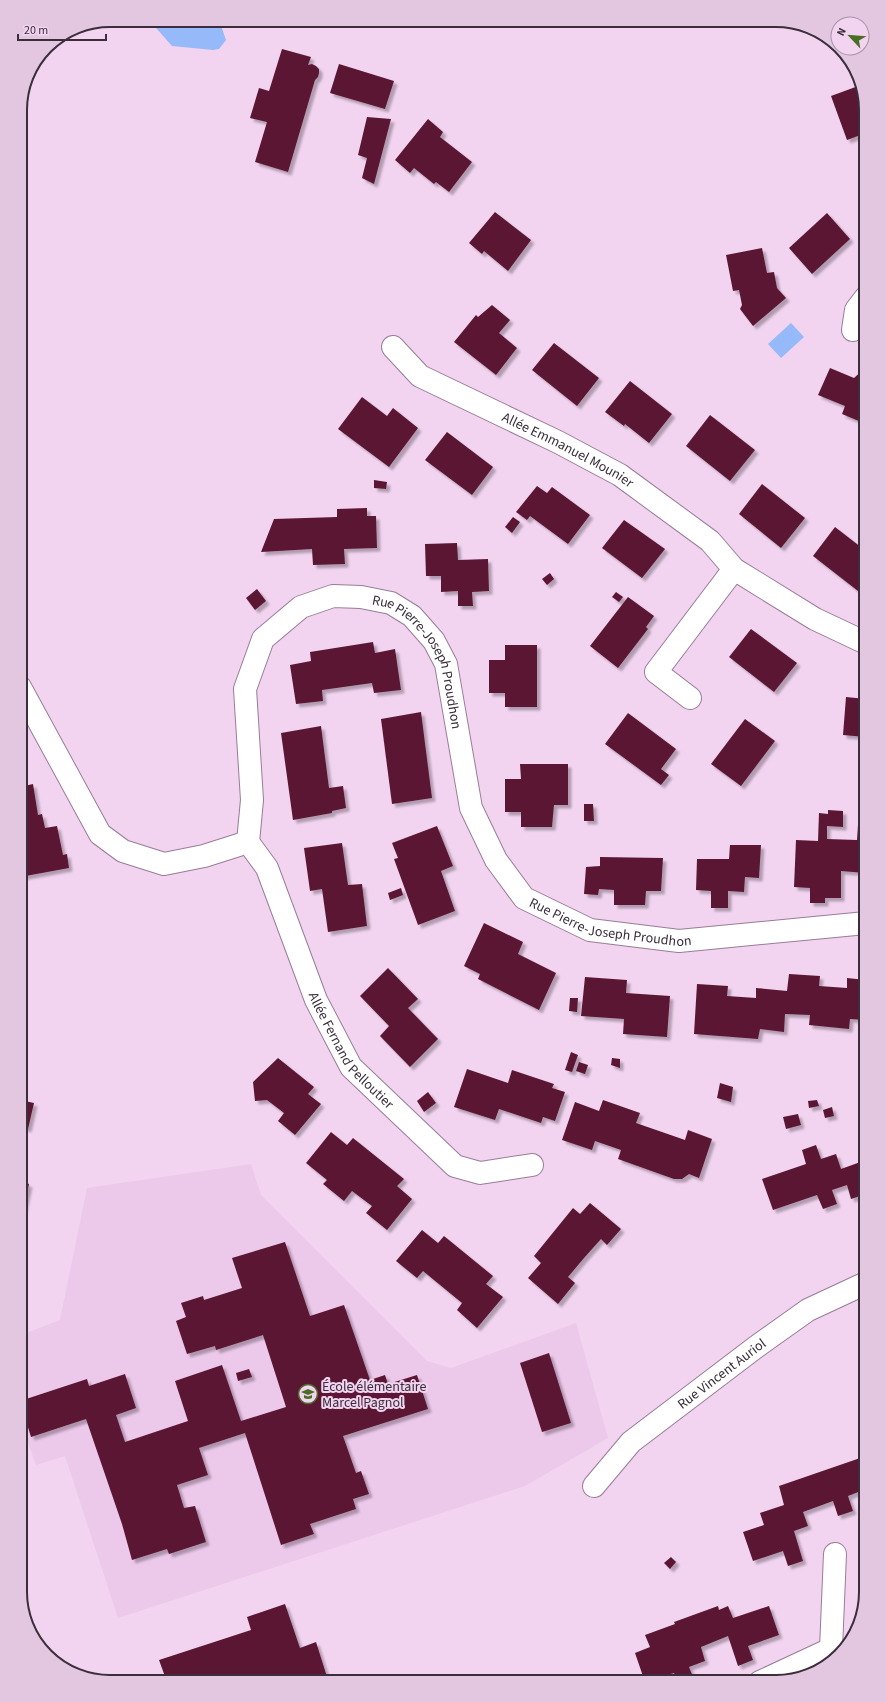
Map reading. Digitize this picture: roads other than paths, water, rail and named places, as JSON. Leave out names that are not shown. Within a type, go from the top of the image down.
[{"type":"street","points":[[853,330],[856,310],[859,306]]},
{"type":"street","name":"Allée Emmanuel Mounier","points":[[393,347],[420,376],[558,442],[620,475],[710,541],[734,569],[815,619],[859,639]]},
{"type":"street","points":[[690,698],[656,672],[734,569]]},
{"type":"street","name":"Rue Pierre-Joseph Proudhon","points":[[248,842],[252,800],[245,689],[263,639],[302,607],[333,596],[361,598],[391,603],[412,616],[434,641],[446,664],[471,808],[496,860],[524,898],[590,930],[678,941],[859,924]]},
{"type":"street","points":[[27,700],[100,834],[123,851],[164,864],[204,856],[248,842]]},
{"type":"street","name":"Allée Fernand Pelloutier","points":[[248,842],[267,868],[316,1000],[351,1067],[455,1166],[480,1173],[532,1165]]},
{"type":"street","name":"Rue Vincent Auriol","points":[[594,1486],[631,1442],[750,1352],[808,1310],[859,1286]]},
{"type":"street","points":[[777,1675],[834,1651],[835,1554]]},
{"type":"water","points":[[155,27],[221,27],[226,40],[219,49],[213,50],[172,46]]},
{"type":"water","points":[[791,323],[804,337],[781,358],[768,344]]},
{"type":"place","name":"École élémentaire Marcel Pagnol","points":[[308,1394]]}]
